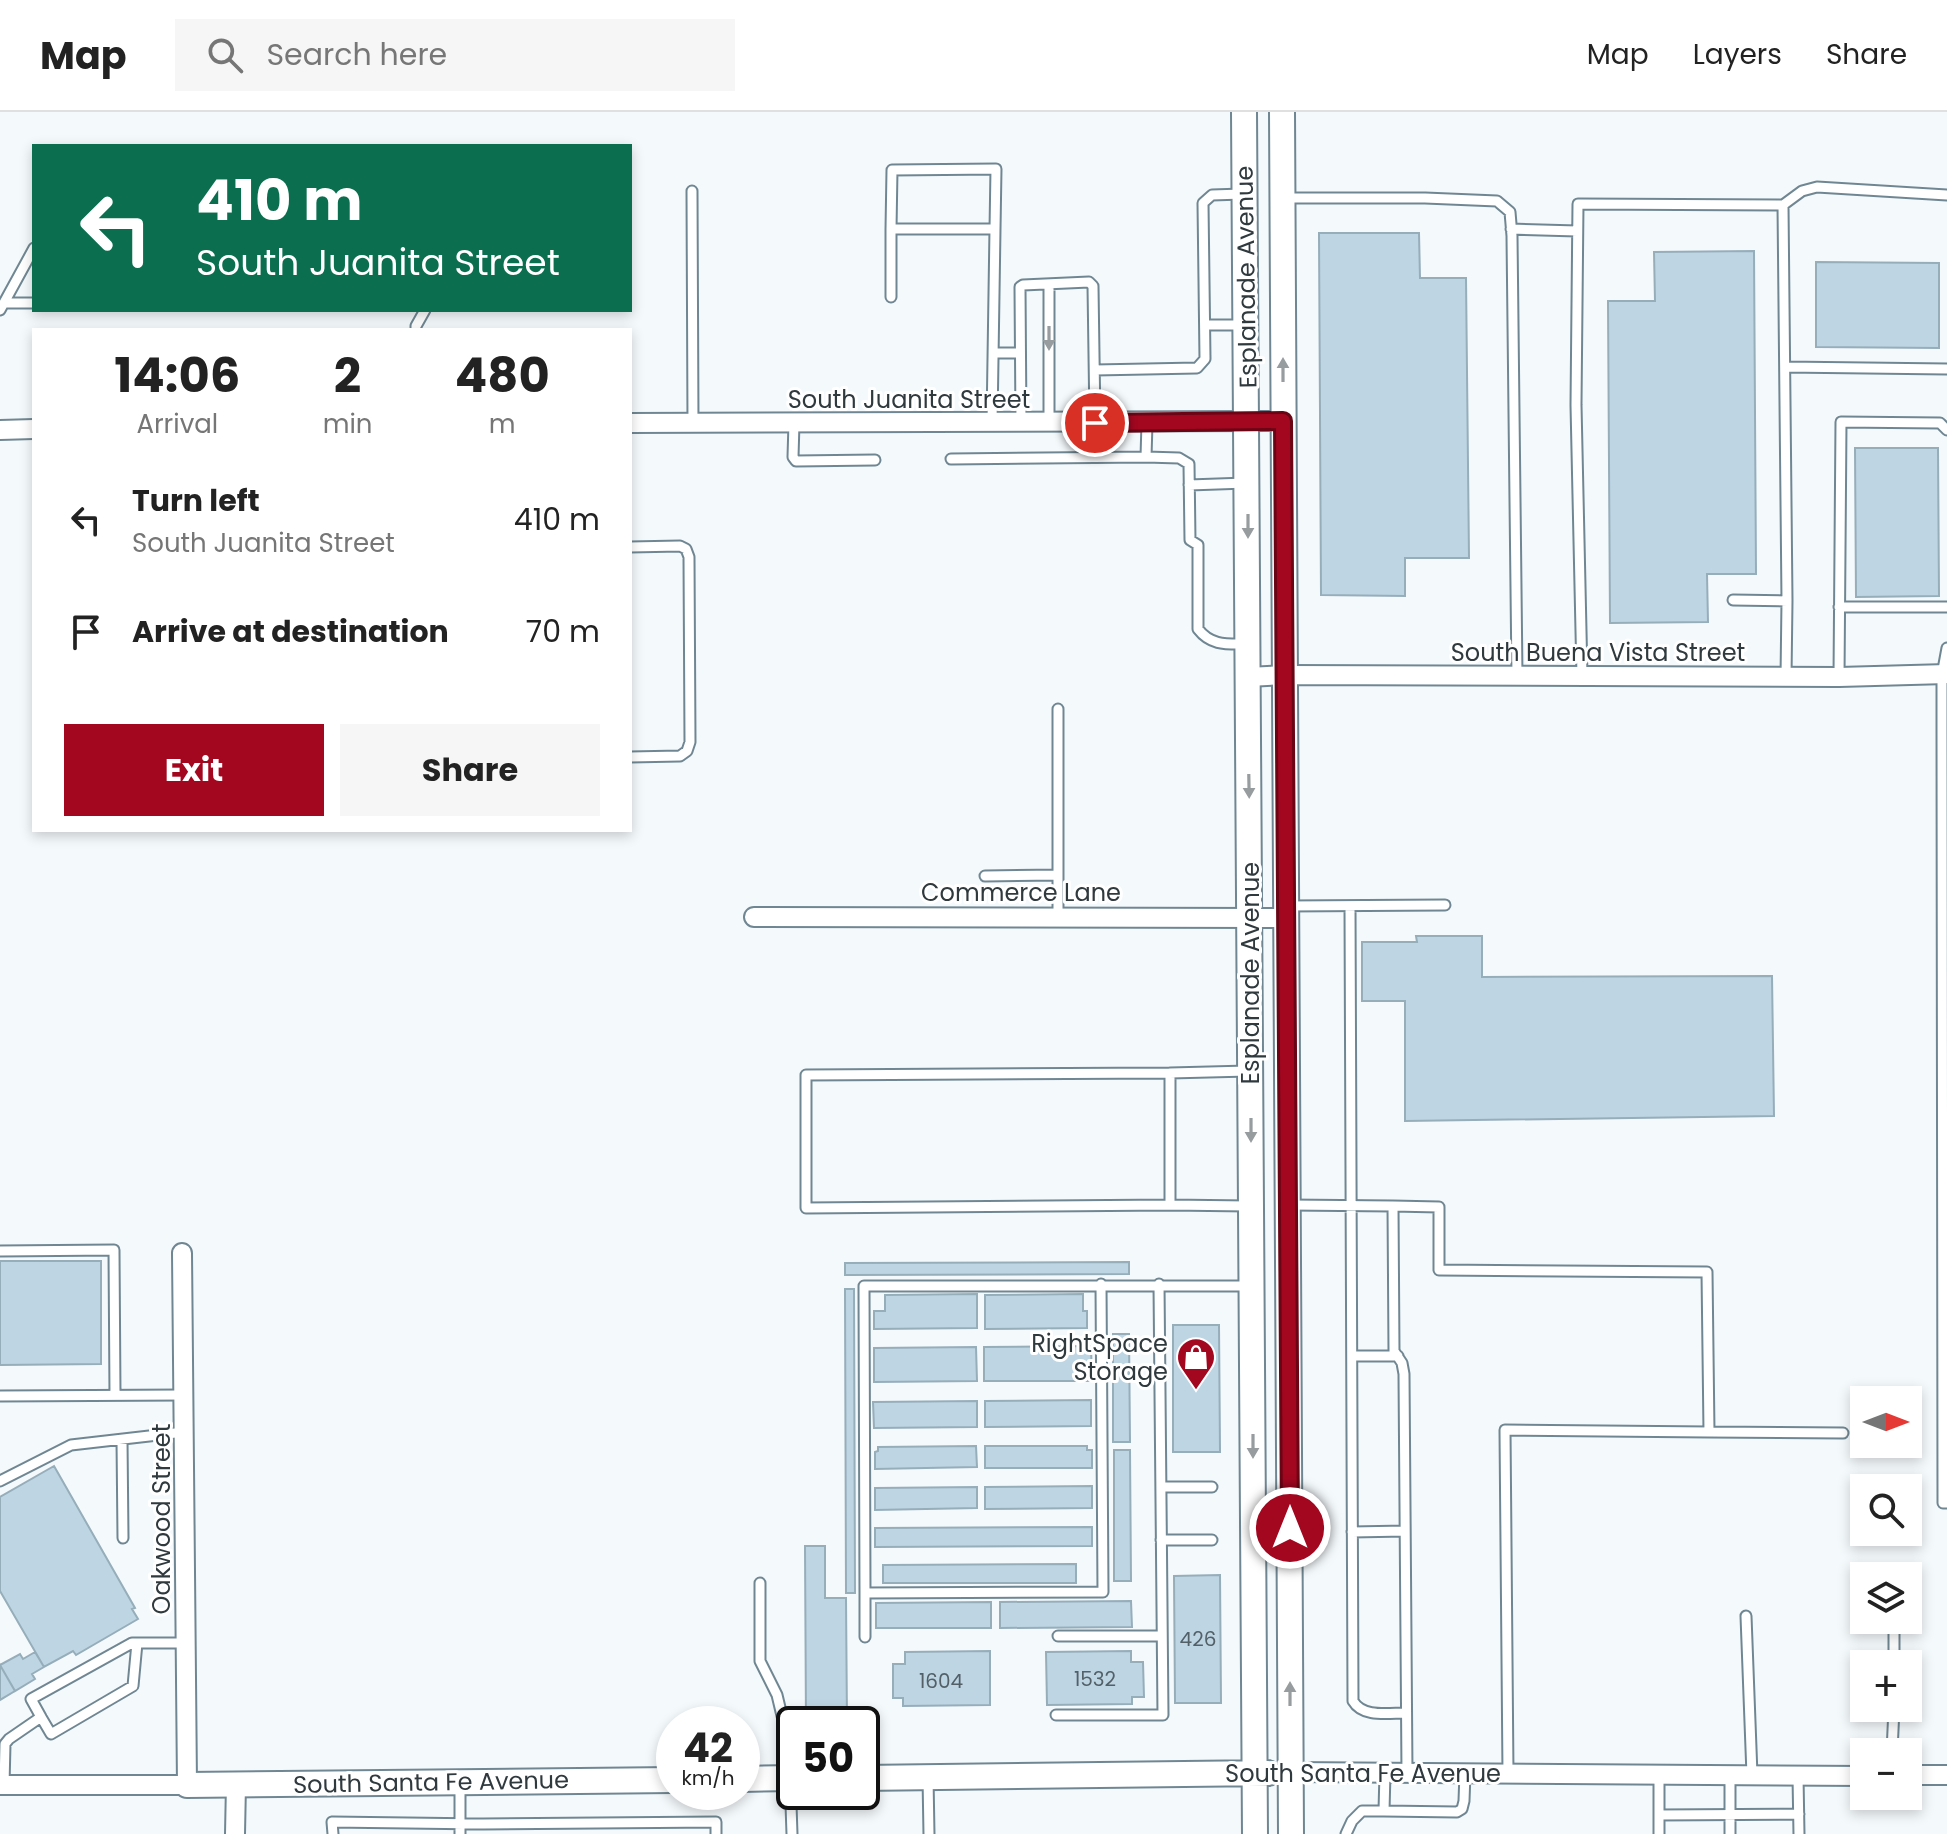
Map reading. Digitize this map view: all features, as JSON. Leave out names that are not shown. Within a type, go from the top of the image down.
[{"type":"main road","name":"Esplanade Avenue","points":[[1244,112],[1255,1834]]},
{"type":"main road","name":"Esplanade Avenue","points":[[1282,112],[1291,1834]]},
{"type":"main road","points":[[1251,1206],[1288,1205]]},
{"type":"main road","points":[[1253,1402],[1289,1403]]},
{"type":"main road","name":"South Santa Fe Avenue","points":[[880,1778],[1291,1772]]},
{"type":"main road","name":"South Santa Fe Avenue","points":[[187,1785],[656,1780]]},
{"type":"street","name":"South Juanita Street","points":[[632,423],[1283,421]]},
{"type":"street","points":[[0,430],[32,429]]},
{"type":"street","name":"South Buena Vista Street","points":[[1248,677],[1839,677],[1945,674]]},
{"type":"street","name":"Commerce Lane","points":[[754,917],[1250,917],[1287,912]]},
{"type":"street","name":"Oakwood Street","points":[[182,1253],[187,1785]]},
{"type":"street","name":"South Santa Fe Avenue","points":[[1291,1772],[1850,1776]]},
{"type":"street","points":[[1922,1775],[1947,1775]]},
{"type":"street","points":[[235,1834],[236,1784]]},
{"type":"street","points":[[2,1785],[187,1785]]},
{"type":"lane","points":[[891,297],[892,170],[996,169],[992,423]]},
{"type":"lane","points":[[1582,676],[1576,405],[1578,204],[1783,205],[1802,191],[1817,187],[1947,195]]},
{"type":"lane","points":[[692,191],[693,423]]},
{"type":"lane","points":[[1095,370],[1197,368],[1205,359],[1203,203],[1212,195],[1245,194]]},
{"type":"lane","points":[[1282,198],[1497,201],[1510,212],[1517,676]]},
{"type":"lane","points":[[1783,205],[1786,677]]},
{"type":"lane","points":[[891,229],[995,229]]},
{"type":"lane","points":[[1511,229],[1577,231]]},
{"type":"lane","points":[[2,306],[32,252]]},
{"type":"lane","points":[[1021,423],[1020,287],[1089,282],[1093,286],[1095,423]]},
{"type":"lane","points":[[1049,284],[1049,423]]},
{"type":"lane","points":[[2,306],[32,303]]},
{"type":"lane","points":[[1205,325],[1246,325]]},
{"type":"lane","points":[[994,353],[1020,353]]},
{"type":"lane","points":[[1785,367],[1947,369]]},
{"type":"lane","points":[[1839,677],[1841,422],[1940,423],[1947,430]]},
{"type":"lane","points":[[794,423],[793,457],[796,461],[875,460]]},
{"type":"lane","points":[[1146,457],[1147,423]]},
{"type":"lane","points":[[951,459],[1146,457],[1179,458],[1189,464],[1190,540],[1198,545],[1198,629],[1217,644],[1248,644]]},
{"type":"lane","points":[[1189,485],[1248,483]]},
{"type":"lane","points":[[632,547],[680,546],[686,549],[689,557],[690,742],[687,751],[680,756],[632,757]]},
{"type":"lane","points":[[1733,600],[1787,601]]},
{"type":"lane","points":[[1839,607],[1947,607]]},
{"type":"lane","points":[[1947,648],[1943,1503],[1947,1503]]},
{"type":"lane","points":[[1058,709],[1058,916]]},
{"type":"lane","points":[[985,876],[1058,875]]},
{"type":"lane","points":[[1287,912],[1350,906],[1445,905]]},
{"type":"lane","points":[[1350,906],[1353,1701],[1364,1712],[1406,1713]]},
{"type":"lane","points":[[1251,1071],[806,1075],[806,1208],[1251,1206]]},
{"type":"lane","points":[[1170,1073],[1170,1205]]},
{"type":"lane","points":[[1288,1205],[1439,1207],[1439,1270],[1707,1272],[1709,1432]]},
{"type":"lane","points":[[1393,1206],[1394,1351],[1402,1363],[1404,1374],[1407,1772]]},
{"type":"lane","points":[[0,1251],[114,1250],[115,1395]]},
{"type":"lane","points":[[865,1593],[1103,1592],[1101,1284]]},
{"type":"lane","points":[[1056,1715],[1163,1715],[1159,1284]]},
{"type":"lane","points":[[865,1637],[864,1286],[1253,1286]]},
{"type":"lane","points":[[1352,1356],[1398,1356]]},
{"type":"lane","points":[[0,1396],[184,1395]]},
{"type":"lane","points":[[1508,1773],[1505,1430],[1843,1433]]},
{"type":"lane","points":[[0,1481],[71,1445],[184,1432]]},
{"type":"lane","points":[[122,1440],[123,1538]]},
{"type":"lane","points":[[1161,1487],[1212,1487]]},
{"type":"lane","points":[[1352,1532],[1405,1531]]},
{"type":"lane","points":[[1161,1540],[1212,1540]]},
{"type":"lane","points":[[760,1583],[760,1661],[780,1706]]},
{"type":"lane","points":[[1746,1616],[1752,1775]]},
{"type":"lane","points":[[1058,1636],[1162,1636]]},
{"type":"lane","points":[[137,1643],[133,1686],[51,1734],[31,1699],[132,1643],[137,1643],[186,1643]]},
{"type":"lane","points":[[2,1785],[5,1744],[41,1717]]},
{"type":"lane","points":[[1384,1811],[1385,1772]]},
{"type":"lane","points":[[1346,1834],[1352,1821],[1362,1811],[1457,1812],[1462,1809],[1464,1801],[1465,1773]]},
{"type":"lane","points":[[1659,1774],[1659,1834]]},
{"type":"lane","points":[[1730,1775],[1730,1834]]},
{"type":"lane","points":[[1798,1776],[1799,1834]]},
{"type":"lane","points":[[928,1777],[929,1834]]},
{"type":"lane","points":[[460,1782],[460,1829]]},
{"type":"lane","points":[[792,1810],[792,1834]]},
{"type":"lane","points":[[1659,1815],[1799,1814]]},
{"type":"lane","points":[[333,1834],[332,1822],[460,1829],[588,1823],[716,1822],[716,1834]]},
{"type":"lane","points":[[588,1823],[588,1834]]},
{"type":"building","points":[[1319,233],[1419,233],[1420,278],[1466,278],[1469,558],[1405,558],[1405,596],[1321,595]]},
{"type":"building","points":[[1754,251],[1756,574],[1707,574],[1708,622],[1610,623],[1608,301],[1655,301],[1654,252]]},
{"type":"building","points":[[1816,262],[1939,263],[1939,348],[1816,347]]},
{"type":"building","points":[[1855,448],[1938,448],[1939,596],[1856,597]]},
{"type":"building","points":[[1416,936],[1482,936],[1482,977],[1772,976],[1774,1116],[1405,1121],[1405,1001],[1362,1001],[1362,942],[1417,942]]},
{"type":"building","points":[[0,1261],[101,1261],[101,1364],[0,1365]]},
{"type":"building","points":[[1129,1262],[1129,1274],[845,1275],[845,1263]]},
{"type":"building","points":[[845,1289],[854,1289],[855,1593],[846,1593]]},
{"type":"building","points":[[977,1294],[977,1328],[874,1329],[874,1311],[885,1311],[885,1295]]},
{"type":"building","points":[[1083,1294],[1087,1328],[985,1329],[985,1295]]},
{"type":"building","name":"RightSpace Storage","points":[[1173,1325],[1219,1325],[1220,1452],[1173,1452]]},
{"type":"building","points":[[1113,1334],[1129,1334],[1130,1442],[1113,1442]]},
{"type":"building","points":[[1091,1346],[1092,1381],[984,1381],[984,1347]]},
{"type":"building","points":[[976,1347],[977,1381],[874,1382],[874,1348]]},
{"type":"building","points":[[1091,1400],[1091,1426],[985,1427],[985,1401]]},
{"type":"building","points":[[977,1401],[977,1427],[874,1428],[873,1402]]},
{"type":"building","points":[[976,1446],[977,1467],[875,1469],[878,1447]]},
{"type":"building","points":[[985,1446],[1087,1446],[1087,1450],[1092,1450],[1092,1468],[985,1468]]},
{"type":"building","points":[[1114,1450],[1130,1450],[1131,1581],[1114,1581]]},
{"type":"building","points":[[54,1466],[135,1608],[132,1609],[138,1619],[76,1655],[73,1651],[44,1667],[0,1591],[0,1497]]},
{"type":"building","points":[[1092,1486],[1092,1508],[985,1509],[985,1487]]},
{"type":"building","points":[[977,1487],[977,1508],[875,1510],[875,1488]]},
{"type":"building","points":[[1092,1527],[1092,1546],[875,1547],[875,1528]]},
{"type":"building","points":[[805,1546],[825,1546],[825,1598],[846,1598],[847,1706],[806,1706]]},
{"type":"building","points":[[1076,1564],[1076,1583],[883,1583],[883,1565]]},
{"type":"building","points":[[1220,1575],[1221,1703],[1175,1703],[1174,1576]]},
{"type":"building","points":[[1131,1601],[1132,1627],[1000,1628],[1000,1602]]},
{"type":"building","points":[[991,1602],[991,1628],[876,1628],[876,1603]]},
{"type":"building","points":[[990,1651],[990,1705],[903,1706],[903,1698],[893,1698],[893,1664],[905,1664],[905,1652]]},
{"type":"building","points":[[1131,1651],[1131,1662],[1143,1662],[1144,1697],[1132,1697],[1132,1704],[1047,1705],[1046,1652]]},
{"type":"building","points":[[35,1652],[44,1667],[32,1674],[35,1679],[15,1691],[0,1665],[20,1654],[23,1659]]},
{"type":"building","points":[[0,1665],[15,1691],[0,1700]]},
{"type":"place","name":"RightSpace Storage","points":[[1196,1391]]},
{"type":"route","points":[[1095,423],[1283,421],[1290,1528]]}]
